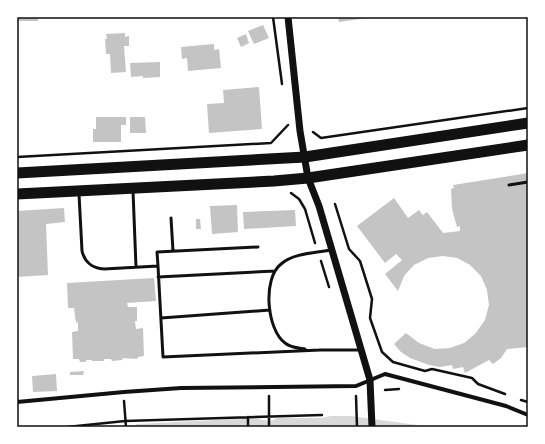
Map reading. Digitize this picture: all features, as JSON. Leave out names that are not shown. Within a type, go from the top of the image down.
[{"type":"highway","points":[[17,173],[304,157],[528,123]]},
{"type":"highway","points":[[17,194],[266,182],[308,178],[528,145]]},
{"type":"street","points":[[288,17],[300,131],[308,178],[319,206],[370,380],[372,427]]},
{"type":"street","points":[[17,402],[181,388],[356,386],[385,374],[486,400],[528,414]]},
{"type":"lane","points":[[509,185],[528,182]]},
{"type":"lane","points":[[132,189],[136,267]]},
{"type":"lane","points":[[79,192],[82,251],[84,260],[89,265],[96,268],[158,266]]},
{"type":"lane","points":[[171,218],[173,251]]},
{"type":"lane","points":[[258,246],[157,252],[163,357],[320,350],[361,350]]},
{"type":"lane","points":[[320,350],[295,348],[285,344],[278,336],[274,328],[270,310],[269,288],[273,274],[280,264],[292,258],[331,250]]},
{"type":"lane","points":[[158,277],[275,271]]},
{"type":"lane","points":[[161,318],[270,310]]},
{"type":"path","points":[[273,17],[282,85]]},
{"type":"path","points":[[313,132],[321,138],[528,108]]},
{"type":"path","points":[[17,157],[271,143],[288,125]]},
{"type":"path","points":[[286,192],[291,193],[299,199],[304,209],[330,290]]},
{"type":"path","points":[[335,204],[349,249],[360,260],[372,299],[370,318],[382,352],[393,362],[425,370],[432,369],[472,378],[478,384],[507,394]]},
{"type":"path","points":[[356,392],[357,427]]},
{"type":"path","points":[[269,393],[269,427]]},
{"type":"path","points":[[124,398],[126,427]]},
{"type":"path","points":[[521,400],[528,402]]},
{"type":"path","points":[[67,427],[125,421],[322,415]]},
{"type":"path","points":[[248,417],[248,427]]},
{"type":"shaded area","points":[[351,416],[432,427],[119,427],[137,424],[257,418],[267,421],[277,418]]},
{"type":"shaded area","points":[[115,425],[119,427],[81,427]]},
{"type":"building","points":[[17,17],[38,17],[38,21],[17,21]]},
{"type":"building","points":[[338,17],[368,17],[368,18],[339,22]]},
{"type":"building","points":[[263,25],[269,38],[254,44],[248,31]]},
{"type":"building","points":[[125,33],[125,37],[129,36],[129,46],[124,46],[126,72],[111,73],[110,54],[106,54],[106,34]]},
{"type":"building","points":[[246,34],[249,43],[241,47],[237,38]]},
{"type":"building","points":[[214,44],[214,50],[219,49],[221,68],[188,71],[187,58],[182,59],[181,47]]},
{"type":"building","points":[[160,62],[160,77],[131,77],[130,63]]},
{"type":"building","points":[[259,87],[262,129],[209,133],[207,104],[224,103],[223,90]]},
{"type":"building","points":[[96,117],[126,117],[126,125],[121,125],[121,142],[93,142],[93,129],[96,129]]},
{"type":"building","points":[[130,117],[145,117],[146,133],[130,133]]},
{"type":"building","points":[[528,173],[528,347],[507,349],[501,358],[493,364],[489,360],[465,373],[463,367],[453,369],[452,365],[440,367],[429,365],[410,358],[401,352],[394,344],[406,333],[419,343],[435,349],[450,348],[464,343],[475,334],[485,320],[489,305],[487,290],[481,276],[470,265],[457,258],[443,256],[428,258],[414,265],[404,276],[398,291],[385,274],[402,260],[396,254],[385,263],[357,226],[394,198],[408,218],[419,210],[423,215],[427,212],[443,233],[460,231],[460,226],[457,227],[452,209],[451,189],[454,188],[453,185]]},
{"type":"building","points":[[237,205],[238,232],[212,234],[210,206]]},
{"type":"building","points":[[64,208],[65,222],[46,224],[48,275],[17,277],[17,211]]},
{"type":"building","points":[[295,210],[296,226],[244,229],[243,212]]},
{"type":"building","points":[[196,219],[200,219],[201,229],[196,229]]},
{"type":"building","points":[[154,278],[156,301],[127,303],[128,307],[137,307],[137,321],[135,321],[136,329],[143,328],[144,356],[138,357],[137,359],[123,358],[122,360],[112,361],[111,359],[104,359],[104,361],[86,360],[86,362],[80,362],[79,359],[73,359],[72,332],[78,331],[78,322],[76,323],[74,308],[68,308],[67,283]]},
{"type":"building","points":[[84,371],[83,375],[70,375],[70,372]]},
{"type":"building","points":[[56,374],[57,391],[33,392],[32,376]]}]
